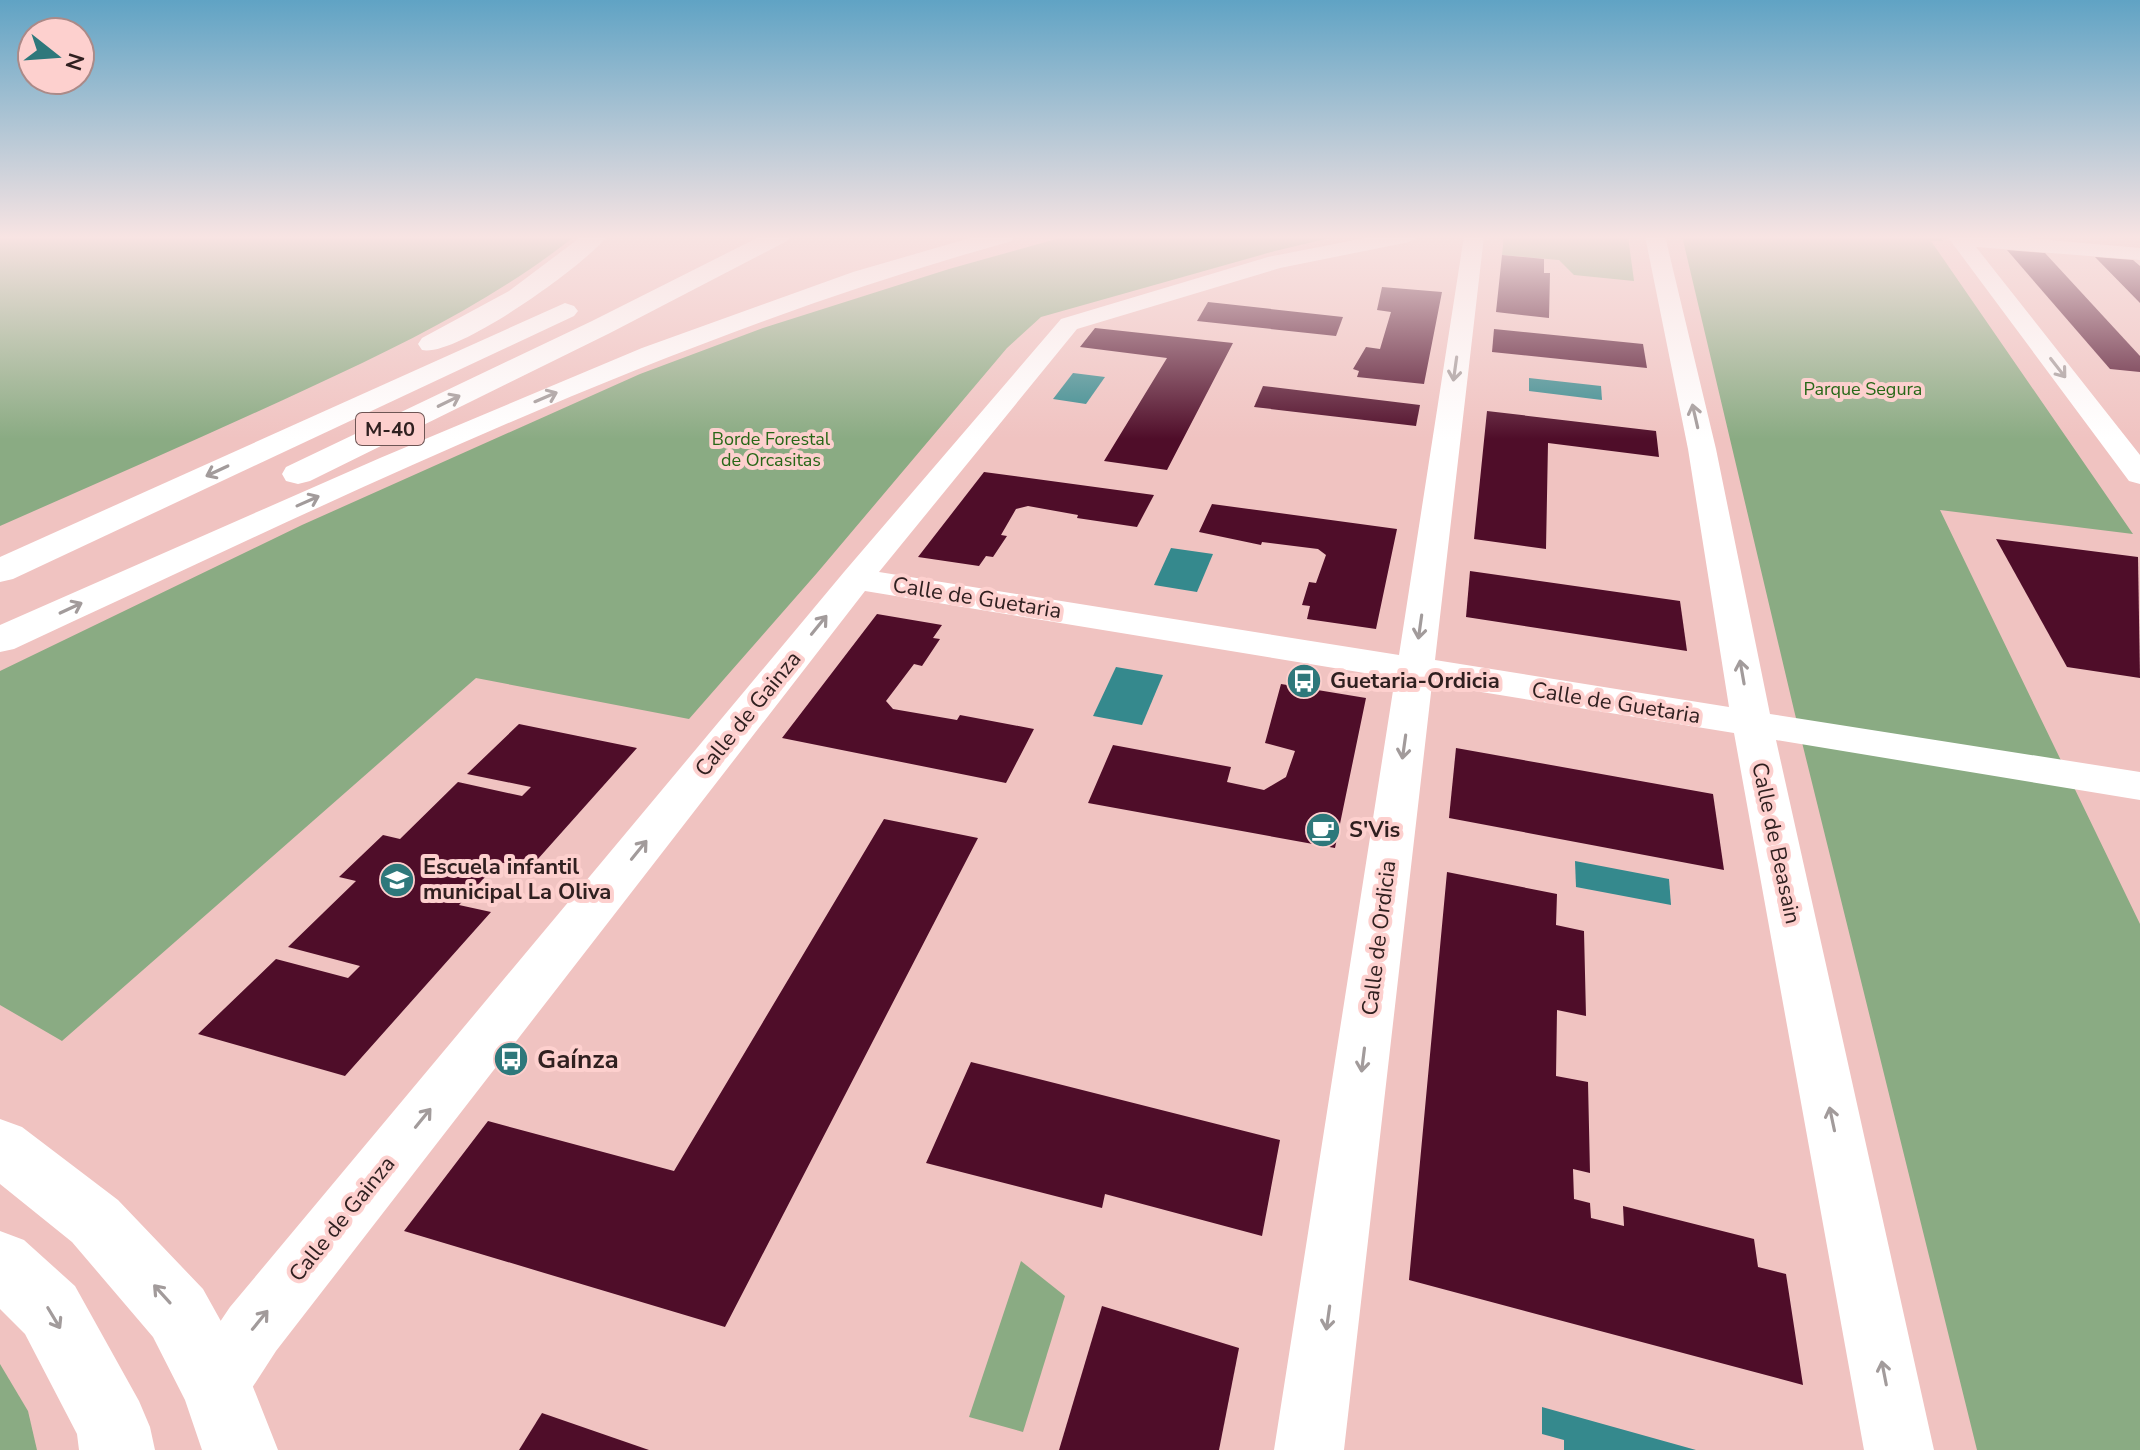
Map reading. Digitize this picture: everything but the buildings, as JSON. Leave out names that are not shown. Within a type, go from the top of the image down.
[{"type":"main road","points":[[0,541],[374,374],[457,331],[501,304]]},
{"type":"main road","name":"M-40","points":[[0,571],[578,304]]},
{"type":"main road","name":"M-40","points":[[0,617],[647,304]]},
{"type":"main road","points":[[0,640],[348,483],[598,375],[786,304]]},
{"type":"main road","points":[[0,1146],[95,1221],[178,1313],[228,1417]]},
{"type":"main road","points":[[0,1263],[50,1310],[113,1427],[117,1450]]},
{"type":"street","name":"Calle de Gainza","points":[[228,1417],[253,1329],[856,579],[1069,324],[1137,304]]},
{"type":"street","name":"Calle de Ordicia","points":[[1309,1450],[1345,1204],[1465,304]]},
{"type":"street","name":"Calle de Beasain","points":[[1670,304],[1702,449],[1752,724],[1899,1450]]},
{"type":"street","points":[[2008,304],[2140,475]]},
{"type":"street","points":[[2097,419],[2140,423]]},
{"type":"street","name":"Calle de Guetaria","points":[[856,579],[1752,724],[2134,796]]},
{"type":"green space","points":[[0,304],[475,304],[346,371],[0,526]]},
{"type":"green space","name":"Borde Forestal de Orcasitas","points":[[840,304],[1088,304],[1041,317],[1007,348],[689,719],[476,678],[62,1041],[0,1005],[0,671],[302,525],[640,374],[763,328]]},
{"type":"green space","name":"Parque Segura","points":[[1698,304],[1974,304],[2133,534],[1940,510],[2140,924],[2140,1450],[1977,1450],[1794,710]]},
{"type":"green space","points":[[1021,1261],[1065,1296],[1023,1432],[969,1417]]},
{"type":"green space","points":[[0,1364],[28,1411],[37,1450],[0,1450]]},
{"type":"water","points":[[1073,373],[1105,377],[1086,404],[1053,399]]},
{"type":"water","points":[[1529,378],[1601,386],[1602,400],[1529,391]]},
{"type":"water","points":[[1171,548],[1213,554],[1197,592],[1154,585]]},
{"type":"water","points":[[1116,667],[1163,675],[1142,725],[1093,716]]},
{"type":"water","points":[[1575,861],[1669,879],[1671,905],[1576,887]]},
{"type":"water","points":[[1542,1407],[1696,1450],[1564,1450],[1564,1440],[1542,1434]]},
{"type":"place","name":"Guetaria-Ordicia","points":[[1304,681]]},
{"type":"place","name":"S'Vis","points":[[1323,830]]},
{"type":"place","name":"Escuela infantil municipal La Oliva","points":[[397,880]]},
{"type":"place","name":"Gaínza","points":[[511,1059]]}]
